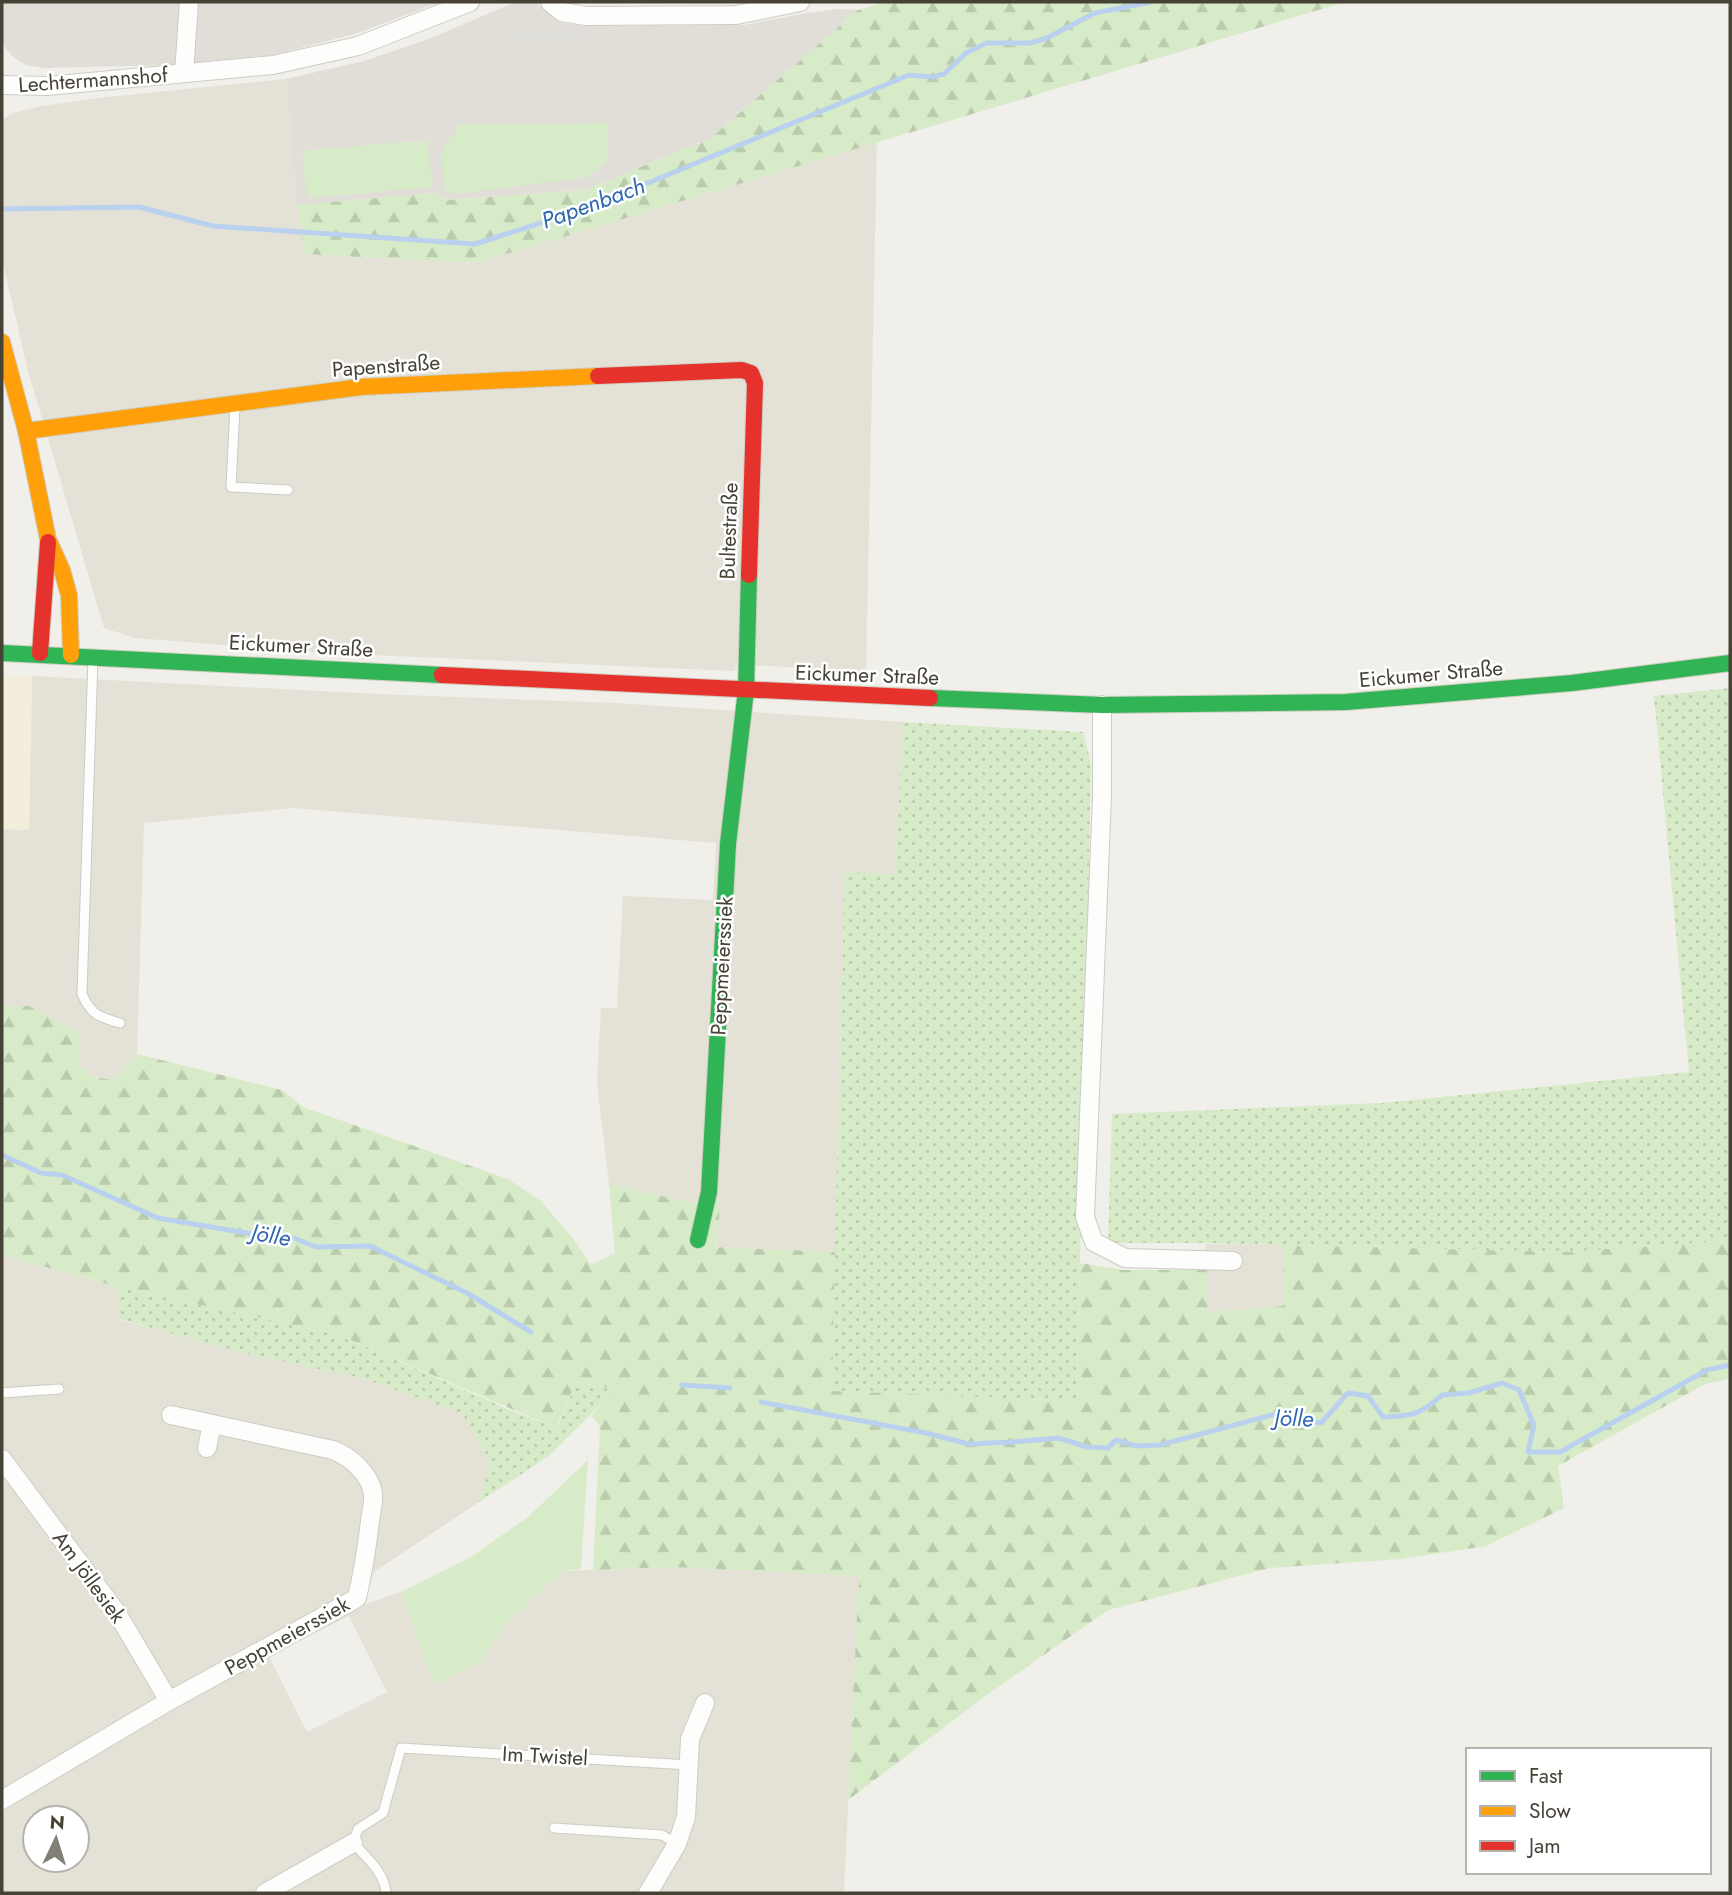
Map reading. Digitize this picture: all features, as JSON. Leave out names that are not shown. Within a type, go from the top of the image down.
[{"type":"main road","points":[[2,342],[26,431],[48,539],[62,570],[69,595],[71,655]]},
{"type":"main road","name":"Papenstraße","points":[[26,431],[361,387],[741,370],[751,373]]},
{"type":"main road","name":"Bultestraße","points":[[746,691],[755,383],[751,373]]},
{"type":"main road","points":[[40,653],[48,539]]},
{"type":"main road","name":"Eickumer Straße","points":[[2,653],[746,691],[1102,705],[1346,702],[1572,683],[1730,663]]},
{"type":"main road","name":"Peppmeierssiek","points":[[698,1240],[709,1192],[728,844],[746,691]]},
{"type":"street","name":"Lechtermannshof","points":[[184,73],[189,2]]},
{"type":"street","name":"Lechtermannshof","points":[[2,86],[47,86],[273,65],[358,46],[470,2]]},
{"type":"street","points":[[550,2],[562,12],[586,16],[736,16],[800,2]]},
{"type":"street","points":[[1102,705],[1102,796],[1085,1217],[1094,1242],[1125,1258],[1233,1261]]},
{"type":"street","name":"Peppmeierssiek","points":[[2,1800],[169,1701],[357,1598],[365,1562],[373,1494],[355,1463],[346,1455],[333,1450],[171,1415]]},
{"type":"street","points":[[207,1448],[212,1424]]},
{"type":"street","name":"Am Jöllesiek","points":[[2,1459],[117,1613],[169,1701]]},
{"type":"street","points":[[648,1893],[677,1844],[686,1817],[690,1739],[705,1703]]},
{"type":"street","points":[[265,1893],[353,1843]]},
{"type":"lane","points":[[236,403],[231,487],[288,490]]},
{"type":"lane","points":[[93,656],[82,994],[87,1006],[98,1017],[120,1023]]},
{"type":"lane","points":[[2,1393],[59,1389]]},
{"type":"lane","name":"Im Twistel","points":[[353,1843],[358,1829],[383,1813],[401,1748],[689,1765]]},
{"type":"lane","points":[[554,1828],[662,1835],[677,1844]]},
{"type":"lane","points":[[353,1843],[377,1870],[387,1888],[386,1893]]},
{"type":"shaded area","points":[[2,2],[440,2],[355,34],[272,55],[172,65],[44,68],[25,65],[5,47],[2,40]]},
{"type":"shaded area","points":[[516,2],[536,2],[559,22],[586,26],[744,25],[837,9],[858,10],[711,138],[585,190],[449,200],[433,193],[298,205],[286,79],[364,61],[426,40]]},
{"type":"shaded area","points":[[502,27],[588,27],[588,40],[501,39]]},
{"type":"shaded area","points":[[286,79],[304,254],[476,263],[877,141],[866,672],[737,664],[734,671],[327,653],[135,638],[104,628],[28,371],[2,259],[2,120],[13,113],[42,106]]},
{"type":"shaded area","points":[[2,675],[32,676],[29,830],[2,829]]},
{"type":"shaded area","points":[[32,676],[615,703],[903,722],[895,874],[845,873],[835,1252],[716,1247],[721,1199],[691,1203],[609,1184],[597,1083],[601,1008],[617,1008],[623,896],[713,900],[716,843],[293,808],[144,823],[137,1054],[113,1080],[94,1077],[80,1066],[29,1006],[2,1006],[2,829],[29,830]]},
{"type":"shaded area","points":[[1205,1244],[1284,1245],[1283,1306],[1208,1312]]},
{"type":"shaded area","points":[[2,1255],[118,1287],[119,1320],[361,1378],[463,1413],[491,1464],[479,1502],[374,1572],[363,1605],[401,1592],[434,1684],[481,1662],[505,1624],[563,1571],[673,1567],[859,1576],[844,1893],[2,1893]],"holes":[[[349,1616],[387,1692],[307,1732],[269,1656]]]},
{"type":"green space","points":[[885,2],[1345,2],[476,263],[304,254],[298,205],[433,193],[449,200],[585,190],[711,138],[858,10]]},
{"type":"green space","points":[[608,123],[608,155],[605,163],[587,177],[456,194],[448,192],[443,184],[441,151],[461,124]]},
{"type":"green space","points":[[428,140],[432,187],[307,198],[302,151]]},
{"type":"green space","points":[[1730,688],[1730,1241],[1565,1252],[1108,1243],[1112,1114],[1382,1103],[1689,1072],[1654,696]]},
{"type":"green space","points":[[903,722],[1083,732],[1091,763],[1076,1401],[831,1391],[845,872],[895,874]]},
{"type":"green space","points":[[2,1006],[29,1006],[80,1033],[80,1066],[94,1077],[113,1080],[137,1054],[282,1090],[303,1107],[508,1179],[541,1201],[591,1265],[615,1253],[609,1184],[691,1203],[721,1199],[716,1247],[835,1252],[832,1391],[1076,1401],[1080,1263],[1123,1270],[1207,1270],[1208,1312],[1283,1306],[1284,1245],[1565,1252],[1730,1241],[1730,1379],[1705,1384],[1558,1466],[1564,1508],[1486,1546],[1401,1559],[1270,1568],[1108,1610],[991,1692],[848,1800],[859,1576],[673,1567],[593,1570],[600,1426],[591,1416],[615,1389],[576,1382],[556,1428],[339,1335],[118,1287],[2,1255]]},
{"type":"green space","points":[[118,1287],[339,1335],[557,1428],[576,1382],[616,1389],[549,1456],[479,1502],[491,1463],[462,1413],[361,1378],[248,1354],[119,1319]]},
{"type":"green space","points":[[588,1460],[581,1569],[563,1571],[505,1624],[481,1662],[434,1684],[401,1592],[471,1557],[528,1517]]},
{"type":"waterway","name":"Papenbach","points":[[2,209],[139,207],[213,226],[475,244],[585,209],[909,75],[932,77],[944,74],[966,53],[987,43],[1030,43],[1047,38],[1095,13],[1151,2]]},
{"type":"waterway","name":"Jölle","points":[[2,1155],[41,1173],[62,1175],[158,1218],[264,1236],[291,1237],[316,1247],[370,1246],[467,1293],[531,1332]]},
{"type":"waterway","name":"Jölle","points":[[761,1402],[926,1433],[969,1444],[1059,1438],[1087,1447],[1108,1448],[1116,1440],[1136,1446],[1160,1445],[1272,1415],[1321,1423],[1348,1393],[1368,1396],[1383,1417],[1409,1415],[1428,1407],[1442,1395],[1469,1393],[1502,1383],[1519,1390],[1534,1425],[1528,1452],[1560,1452],[1707,1370],[1730,1365]]},
{"type":"waterway","name":"Jölle","points":[[682,1385],[730,1388]]},
{"type":"traffic: fast","points":[[698,1240],[709,1192],[728,844],[746,690],[749,575]]},
{"type":"traffic: fast","points":[[2,653],[442,675]]},
{"type":"traffic: fast","points":[[930,698],[1102,705],[1346,702],[1572,683],[1730,663]]},
{"type":"traffic: slow","points":[[2,342],[26,431],[48,539],[62,570],[69,595],[71,655]]},
{"type":"traffic: slow","points":[[26,431],[361,387],[598,376]]},
{"type":"traffic: jam","points":[[598,376],[742,370],[751,373],[755,383],[749,575]]},
{"type":"traffic: jam","points":[[40,653],[48,542]]},
{"type":"traffic: jam","points":[[442,675],[930,698]]}]
